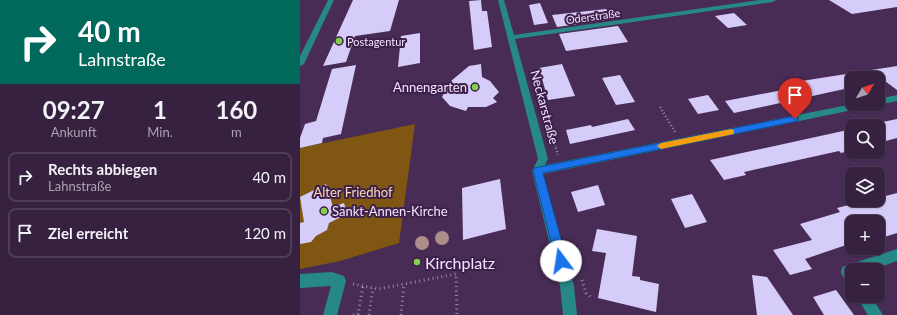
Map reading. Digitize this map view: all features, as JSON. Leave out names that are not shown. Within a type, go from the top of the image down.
[{"type":"street","points":[[300,64],[332,0]]},
{"type":"street","name":"Neckarstraße","points":[[501,0],[543,159],[537,171],[567,286],[570,315]]},
{"type":"street","name":"Oderstraße","points":[[511,37],[773,0]]},
{"type":"street","points":[[885,101],[897,98]]},
{"type":"street","points":[[537,171],[845,108]]},
{"type":"street","points":[[873,263],[897,255]]},
{"type":"street","points":[[300,281],[332,279],[339,281],[330,315]]},
{"type":"street","points":[[868,303],[876,315]]},
{"type":"path","points":[[660,106],[681,142]]},
{"type":"path","points":[[339,281],[378,289],[456,274],[457,315]]},
{"type":"path","points":[[401,315],[404,284]]},
{"type":"path","points":[[353,315],[358,314],[363,286]]},
{"type":"path","points":[[369,315],[373,288]]},
{"type":"green space","name":"Alter Friedhof","points":[[415,124],[399,243],[340,261],[300,269],[300,148]]},
{"type":"building","points":[[353,0],[399,0],[390,31],[355,36],[346,62],[323,66]]},
{"type":"building","points":[[481,0],[482,11],[487,11],[492,47],[474,50],[469,1]]},
{"type":"building","points":[[829,0],[897,0],[897,7],[852,14]]},
{"type":"building","points":[[540,3],[548,23],[534,25],[529,5]]},
{"type":"building","points":[[606,9],[613,19],[557,27],[552,15]]},
{"type":"building","points":[[734,13],[747,25],[728,28],[715,16]]},
{"type":"building","points":[[618,26],[628,42],[566,51],[559,34]]},
{"type":"building","points":[[420,33],[420,63],[398,67],[401,36]]},
{"type":"building","name":"Annengarten","points":[[481,64],[482,77],[490,81],[499,92],[493,98],[497,102],[486,107],[468,107],[466,111],[450,106],[442,97],[451,81],[469,66]]},
{"type":"building","points":[[562,64],[575,96],[548,100],[539,68]]},
{"type":"building","points":[[356,65],[341,134],[323,138],[322,143],[300,148],[300,138],[305,124],[316,121],[332,69]]},
{"type":"building","points":[[897,66],[897,90],[885,81],[885,71],[865,71]]},
{"type":"building","points":[[845,74],[845,89],[734,113],[725,101],[793,88],[789,83]]},
{"type":"building","points":[[620,75],[635,102],[616,105],[602,78]]},
{"type":"building","points":[[708,95],[719,110],[698,114],[688,99]]},
{"type":"building","points":[[628,119],[635,130],[570,144],[566,130],[591,125],[592,127]]},
{"type":"building","points":[[897,119],[897,138],[885,141],[885,122]]},
{"type":"building","points":[[845,131],[845,152],[841,153],[839,151],[744,172],[746,175],[724,180],[710,160]]},
{"type":"building","points":[[500,179],[506,229],[463,240],[462,188]]},
{"type":"building","name":"Sankt-Annen-Kirche","points":[[326,184],[333,207],[344,203],[347,214],[329,223],[327,230],[316,236],[311,242],[300,244],[300,223],[304,222],[300,197]]},
{"type":"building","points":[[598,185],[605,205],[578,212],[571,192]]},
{"type":"building","points":[[897,193],[897,233],[885,237],[885,215],[845,215],[845,245],[805,259],[812,269],[790,275],[773,250],[812,240],[800,224],[840,212],[837,208],[845,206],[885,207],[885,196]]},
{"type":"building","points":[[692,194],[707,222],[685,228],[671,199]]},
{"type":"building","points":[[597,229],[637,236],[632,276],[640,277],[640,280],[659,284],[656,312],[598,298],[606,253],[592,251]]},
{"type":"building","points":[[752,275],[767,277],[793,315],[757,315]]},
{"type":"building","points":[[836,290],[854,315],[824,315],[813,297]]},
{"type":"slow traffic","points":[[661,146],[731,132]]},
{"type":"place","name":"Postagentur","points":[[339,41]]},
{"type":"place","name":"Annengarten","points":[[475,87]]},
{"type":"place","name":"Sankt-Annen-Kirche","points":[[324,211]]},
{"type":"place","name":"Kirchplatz","points":[[417,262]]},
{"type":"route","points":[[561,261],[537,171],[795,119]]}]
